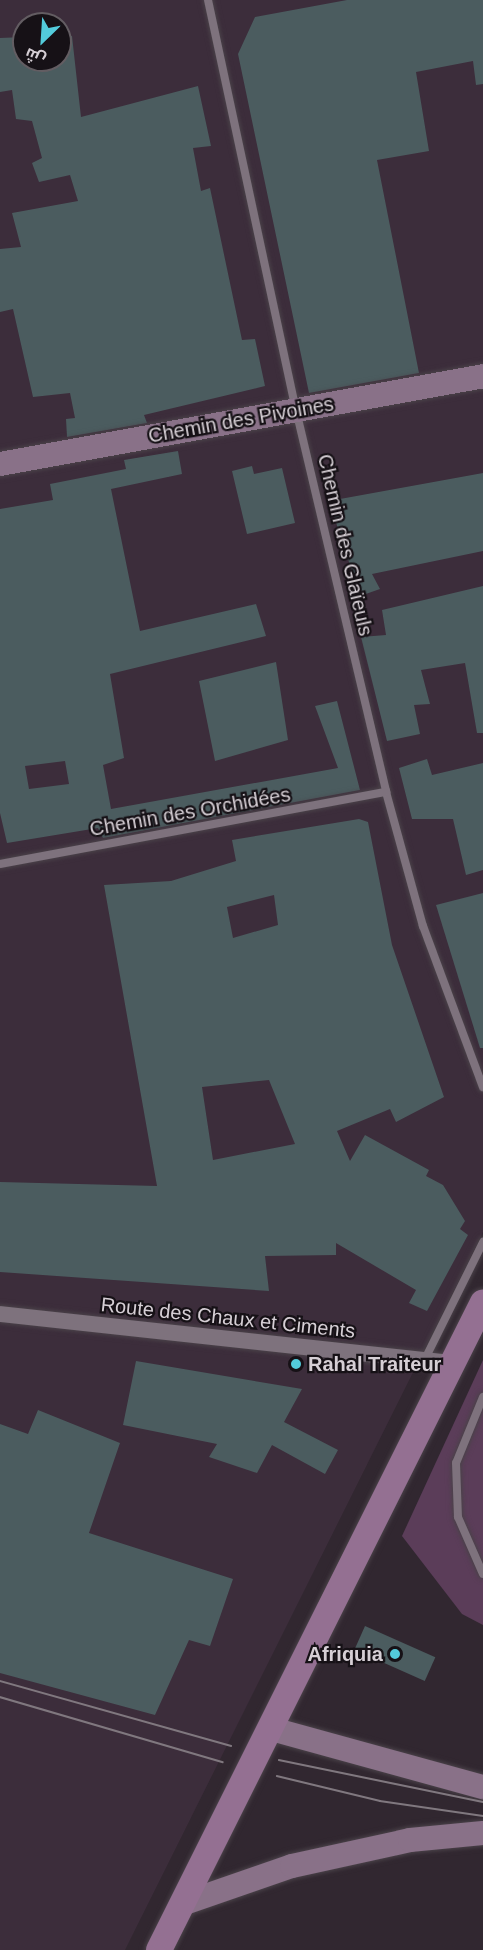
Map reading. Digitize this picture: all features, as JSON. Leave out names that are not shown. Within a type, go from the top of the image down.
[{"type":"main road","name":"Chemin des Pivoines","points":[[0,464],[483,376]]},
{"type":"main road","points":[[159,1950],[272,1729],[483,1302]]},
{"type":"main road","points":[[272,1729],[483,1787]]},
{"type":"main road","points":[[185,1903],[292,1866],[410,1840],[483,1833]]},
{"type":"street","name":"Route des Chaux et Ciments","points":[[0,1314],[452,1363]]},
{"type":"lane","name":"Chemin des Glaïeuls","points":[[208,0],[296,410],[386,792],[423,926],[483,1087]]},
{"type":"lane","name":"Chemin des Orchidées","points":[[0,864],[386,792]]},
{"type":"lane","points":[[425,1359],[483,1242]]},
{"type":"lane","points":[[483,1397],[456,1463],[458,1517],[483,1574]]},
{"type":"shaded area","points":[[0,0],[483,0],[483,1232],[125,1950],[0,1950]]},
{"type":"shaded area","points":[[483,1360],[483,1625],[462,1614],[402,1536]]},
{"type":"building","points":[[347,0],[483,0],[483,84],[476,85],[473,61],[416,72],[429,151],[377,160],[419,373],[309,393],[238,54],[255,17]]},
{"type":"building","points":[[72,36],[81,117],[198,86],[211,146],[193,148],[201,191],[210,188],[242,340],[255,339],[265,386],[144,415],[147,423],[67,437],[66,419],[75,418],[70,393],[33,397],[13,309],[0,312],[0,249],[21,247],[12,213],[78,201],[70,175],[39,182],[32,163],[42,158],[32,121],[16,119],[12,90],[0,92],[0,38],[12,38],[12,72],[72,72]]},
{"type":"building","points":[[178,451],[182,474],[111,489],[140,631],[256,604],[266,636],[110,674],[124,758],[103,765],[111,809],[338,768],[315,706],[337,701],[360,790],[103,838],[98,828],[7,843],[0,813],[0,509],[53,500],[50,484],[126,469],[124,460]],"holes":[[[65,761],[69,784],[29,789],[25,766]]]},
{"type":"building","points":[[252,466],[254,474],[282,468],[295,523],[247,534],[232,471]]},
{"type":"building","points":[[483,473],[483,551],[372,574],[380,589],[360,596],[329,501]]},
{"type":"building","points":[[483,586],[483,733],[477,733],[465,663],[421,670],[430,704],[414,705],[420,734],[387,741],[361,637],[386,635],[382,610]]},
{"type":"building","points":[[276,662],[288,740],[215,761],[199,681]]},
{"type":"building","points":[[427,759],[432,775],[483,763],[483,870],[466,875],[453,819],[412,819],[399,768]]},
{"type":"building","points":[[359,819],[368,822],[392,945],[444,1097],[396,1122],[390,1109],[337,1131],[350,1161],[365,1135],[429,1170],[426,1176],[443,1185],[465,1221],[460,1229],[468,1235],[427,1311],[409,1303],[416,1290],[336,1243],[336,1255],[265,1256],[269,1291],[0,1272],[0,1182],[157,1186],[104,885],[171,881],[236,861],[232,840]],"holes":[[[274,895],[278,925],[233,938],[227,907]],[[269,1080],[295,1144],[213,1160],[202,1087]]]},
{"type":"building","points":[[483,893],[483,1048],[480,1048],[436,905]]},
{"type":"building","points":[[136,1361],[302,1389],[284,1422],[338,1450],[325,1474],[272,1445],[257,1473],[209,1457],[217,1444],[123,1425]]},
{"type":"building","points":[[38,1410],[120,1443],[89,1533],[233,1579],[210,1646],[189,1640],[155,1715],[0,1673],[0,1424],[28,1434]]},
{"type":"building","name":"Afriquia","points":[[365,1626],[435,1657],[425,1681],[354,1650]]},
{"type":"tram line","points":[[0,1681],[231,1746]]},
{"type":"tram line","points":[[0,1697],[223,1762]]},
{"type":"tram line","points":[[279,1760],[483,1802]]},
{"type":"tram line","points":[[277,1776],[380,1801],[483,1816]]},
{"type":"place","name":"Rahal Traiteur","points":[[296,1364]]},
{"type":"place","name":"Afriquia","points":[[395,1654]]}]
